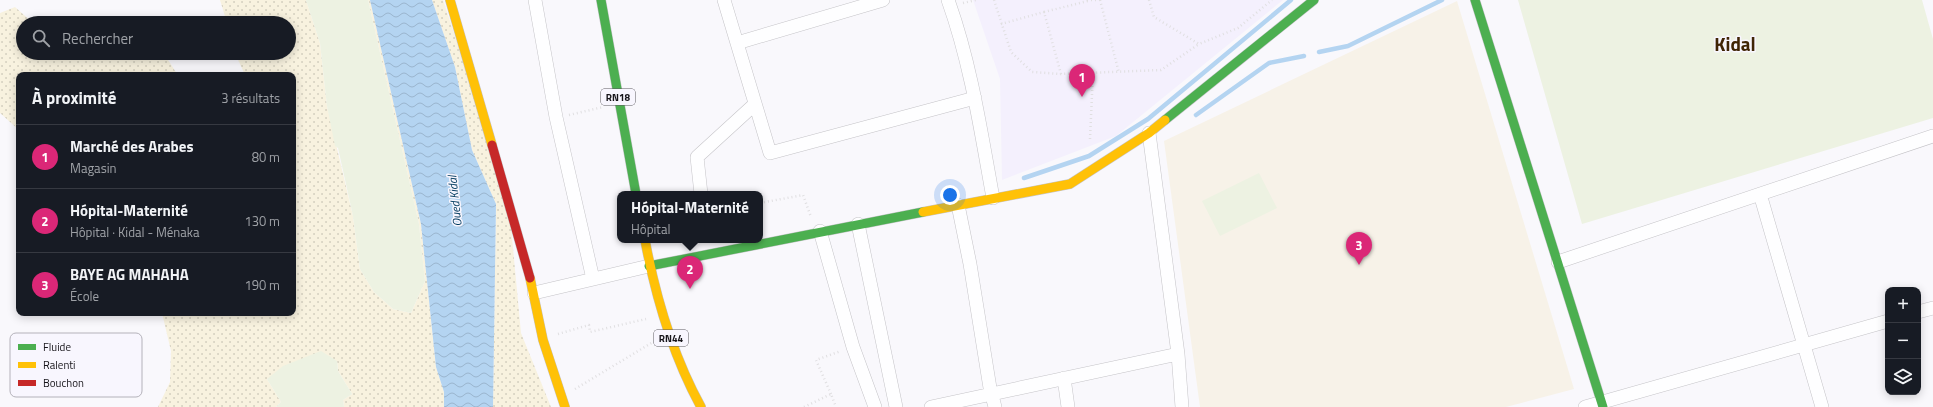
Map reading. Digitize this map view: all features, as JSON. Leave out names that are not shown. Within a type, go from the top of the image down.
[{"type":"main road","points":[[450,0],[534,293],[543,340],[565,407]]},
{"type":"main road","name":"RN18","points":[[601,0],[635,191]]},
{"type":"main road","points":[[763,243],[1070,184],[1149,133],[1314,0]]},
{"type":"main road","points":[[1475,0],[1603,405]]},
{"type":"main road","points":[[645,243],[649,266],[762,243]]},
{"type":"main road","name":"RN44","points":[[649,266],[662,315],[682,369],[701,407]]},
{"type":"street","points":[[535,0],[556,117],[593,279]]},
{"type":"street","points":[[724,0],[770,153],[975,98]]},
{"type":"street","points":[[737,42],[883,0]]},
{"type":"street","points":[[948,0],[961,35],[975,98],[993,198]]},
{"type":"street","points":[[701,191],[696,157],[755,104]]},
{"type":"street","points":[[1149,133],[1178,354],[1182,407]]},
{"type":"street","points":[[1558,262],[1933,136]]},
{"type":"street","points":[[1760,194],[1805,344],[1822,407]]},
{"type":"street","points":[[958,205],[970,264],[991,393],[995,407]]},
{"type":"street","points":[[858,224],[896,407]]},
{"type":"street","points":[[818,232],[853,347],[875,407]]},
{"type":"street","points":[[710,243],[712,253]]},
{"type":"street","points":[[534,293],[649,266]]},
{"type":"street","points":[[1921,311],[1933,308]]},
{"type":"street","points":[[1585,407],[1603,405],[1805,344],[1885,322]]},
{"type":"street","points":[[930,407],[1178,354]]},
{"type":"street","points":[[1064,378],[1068,407]]},
{"type":"path","points":[[994,0],[1011,52],[1032,72],[1061,74],[1119,73],[1161,70],[1199,44],[1238,28],[1272,0]]},
{"type":"path","points":[[1001,24],[1096,0]]},
{"type":"path","points":[[1100,0],[1119,73]]},
{"type":"path","points":[[1149,0],[1154,17],[1199,44]]},
{"type":"path","points":[[1044,12],[1061,74]]},
{"type":"path","points":[[1090,139],[1093,74]]},
{"type":"path","points":[[556,117],[620,104]]},
{"type":"path","points":[[763,202],[803,195],[818,232]]},
{"type":"path","points":[[543,340],[567,330],[589,325],[590,332],[662,315]]},
{"type":"path","points":[[561,397],[669,332]]},
{"type":"path","points":[[836,407],[816,360],[853,347]]},
{"type":"path","points":[[804,407],[831,394]]},
{"type":"shaded area","points":[[973,0],[1283,0],[1116,136],[1002,180],[1000,79]]},
{"type":"shaded area","points":[[1457,1],[1574,389],[1506,407],[1200,407],[1164,141]]},
{"type":"sand","points":[[220,0],[306,0],[320,43],[327,106],[353,216],[360,269],[374,292],[393,309],[411,313],[425,281],[419,224],[368,0],[370,0],[421,224],[436,367],[444,392],[444,407],[344,407],[343,400],[352,394],[338,371],[337,361],[267,379],[281,402],[276,407],[158,407],[170,382],[171,351],[163,316],[296,316],[296,72],[244,72],[238,60],[296,60],[296,16],[225,16]]},
{"type":"sand","points":[[432,0],[443,0],[508,195],[521,333],[551,407],[493,407],[496,204],[472,150],[455,67]]},
{"type":"sand","points":[[15,7],[25,16],[16,16],[16,60],[168,60],[176,72],[16,72],[16,127],[0,113],[0,13]]},
{"type":"green space","points":[[306,0],[368,0],[419,224],[425,281],[411,313],[393,309],[374,292],[360,269],[353,216],[338,148],[335,146],[327,106],[320,43]]},
{"type":"green space","points":[[1518,0],[1922,0],[1933,39],[1933,118],[1582,224]]},
{"type":"green space","points":[[1259,173],[1277,208],[1220,236],[1202,201]]},
{"type":"green space","points":[[321,351],[337,361],[338,371],[352,394],[343,400],[344,407],[276,407],[281,402],[267,379],[283,366]]},
{"type":"water","name":"Oued Kidal","points":[[370,0],[432,0],[455,67],[472,150],[496,204],[493,407],[444,407],[444,392],[436,367],[421,224]]},
{"type":"waterway","points":[[1024,178],[1089,156],[1148,119],[1291,0]]},
{"type":"waterway","points":[[1319,52],[1348,46],[1442,0]]},
{"type":"waterway","points":[[1196,115],[1269,63],[1304,56]]},
{"type":"traffic: fast","points":[[601,0],[635,191]]},
{"type":"traffic: fast","points":[[1165,120],[1314,0]]},
{"type":"traffic: fast","points":[[1475,0],[1603,407]]},
{"type":"traffic: fast","points":[[649,266],[923,212]]},
{"type":"traffic: slow","points":[[450,0],[492,145]]},
{"type":"traffic: slow","points":[[923,212],[1070,184],[1149,133],[1165,120]]},
{"type":"traffic: slow","points":[[646,243],[654,284],[666,326],[682,367],[701,407]]},
{"type":"traffic: slow","points":[[530,278],[543,340],[565,407]]},
{"type":"traffic: jam","points":[[492,145],[530,278]]},
{"type":"place","name":"Marché des Arabes","points":[[1082,97]]},
{"type":"place","name":"BAYE AG MAHAHA","points":[[1359,265]]},
{"type":"place","name":"Hópital-Maternité","points":[[690,289]]},
{"type":"district","name":"Kidal","points":[[1735,44]]}]
